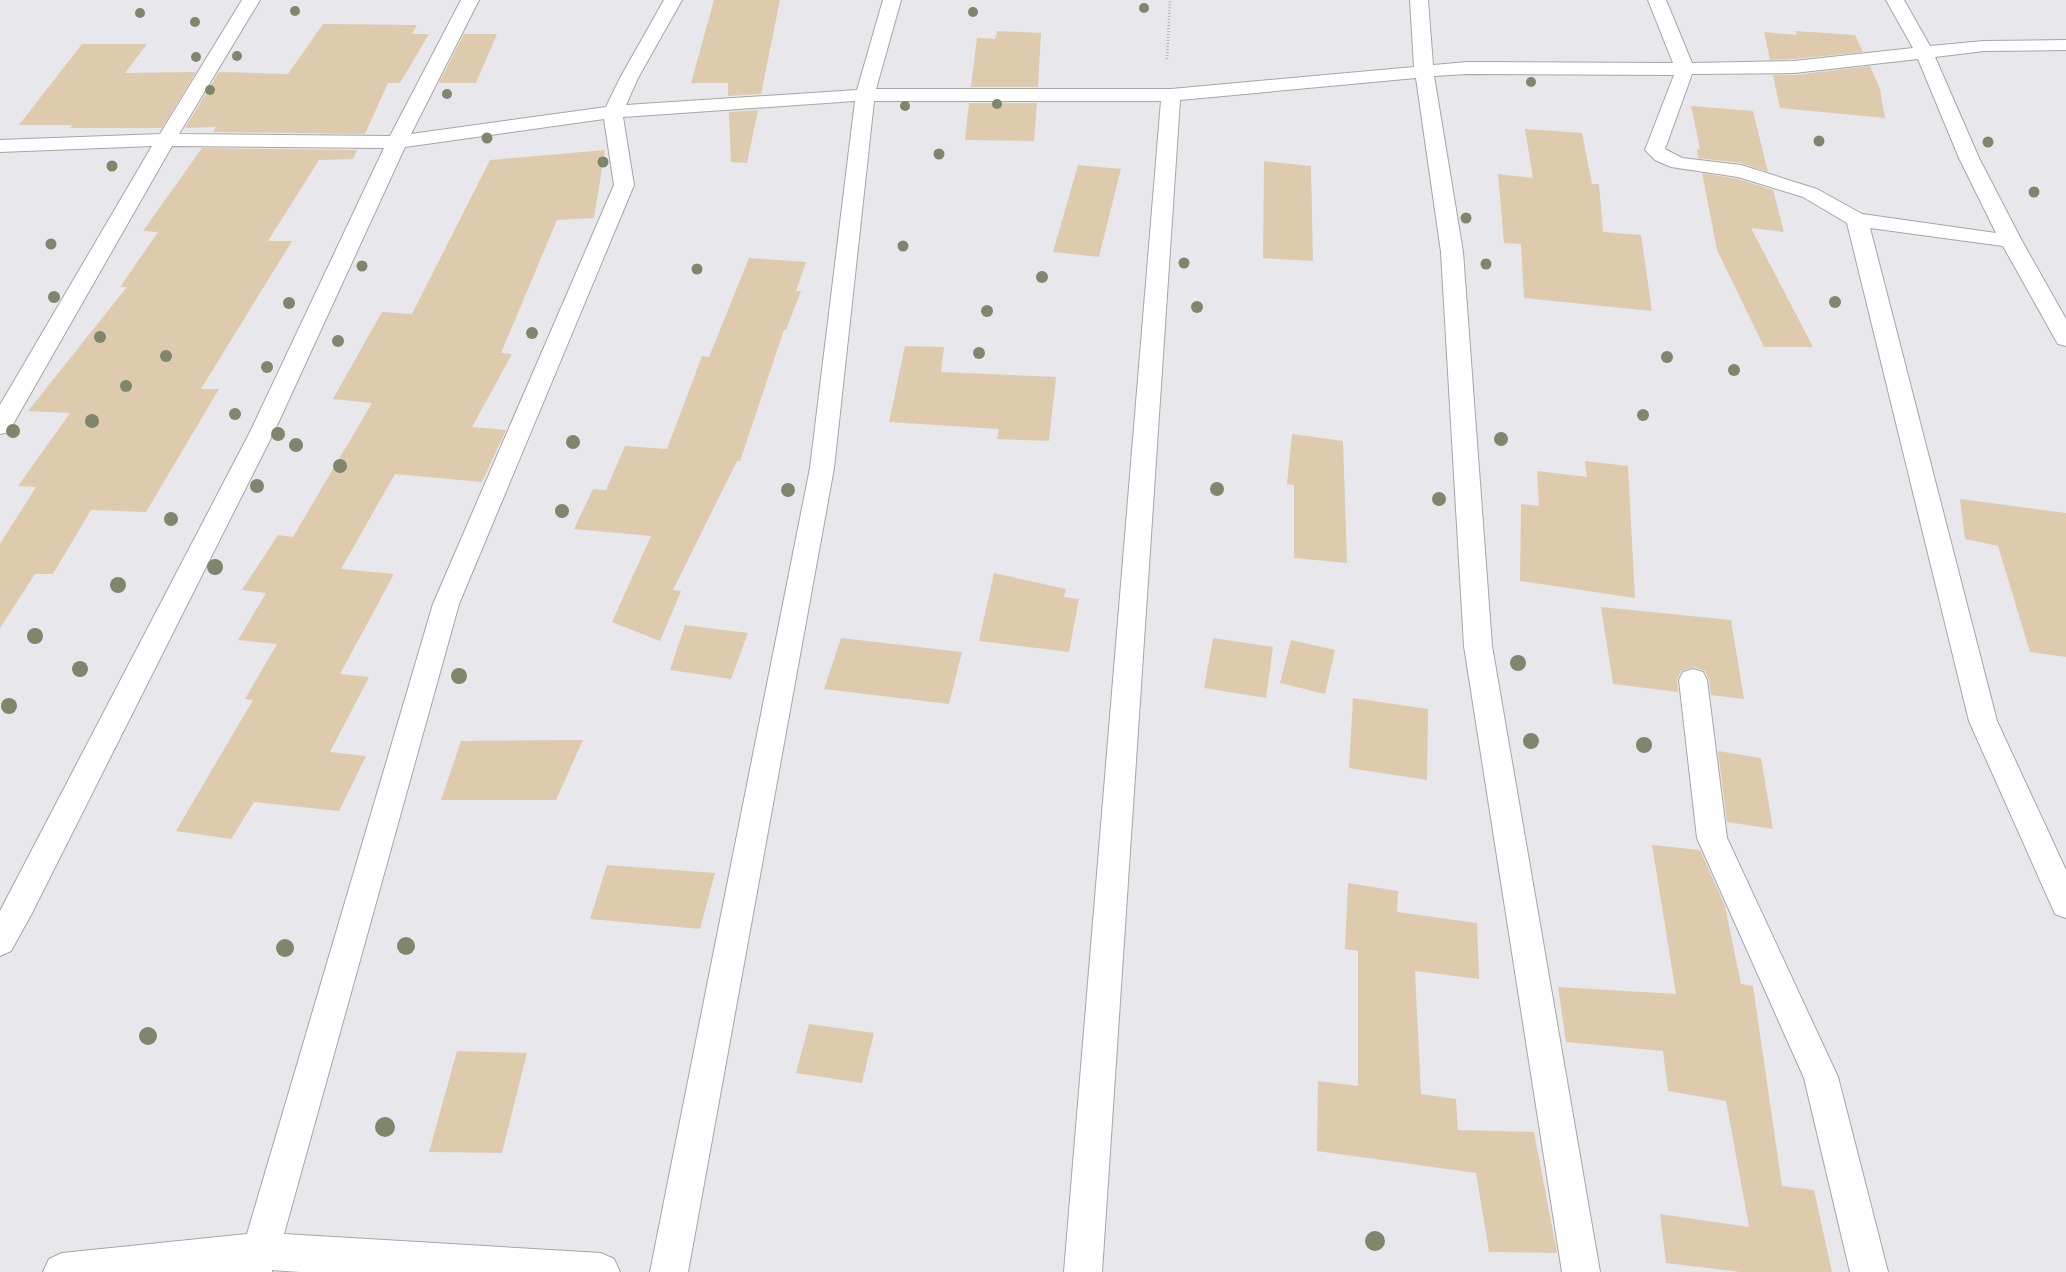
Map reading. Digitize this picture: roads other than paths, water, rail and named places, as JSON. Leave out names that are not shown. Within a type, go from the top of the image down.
[{"type":"street","points":[[0,426],[166,140],[251,0]]},
{"type":"street","points":[[0,941],[262,432],[397,142],[470,0]]},
{"type":"street","points":[[257,1262],[446,604],[624,186],[613,112],[629,78],[673,0]]},
{"type":"street","points":[[669,1272],[822,468],[865,96],[892,0]]},
{"type":"street","points":[[1419,0],[1424,71],[1452,252],[1478,646],[1581,1272]]},
{"type":"street","points":[[1657,0],[1685,69],[1655,150],[1662,156],[1678,163],[1741,171],[1810,193],[1857,220],[2011,241]]},
{"type":"street","points":[[1895,0],[1924,52],[1969,158],[2011,241],[2066,339]]},
{"type":"street","points":[[0,146],[166,140],[397,142],[613,112],[865,96],[1171,95],[1467,68],[1685,69],[1794,66],[1984,46],[2066,45]]},
{"type":"street","points":[[1084,1272],[1171,95]]},
{"type":"street","points":[[1857,220],[1983,721],[2066,904]]},
{"type":"street","points":[[1694,680],[1712,838],[1821,1078],[1869,1272]]},
{"type":"street","points":[[62,1272],[257,1262],[601,1272]]}]
